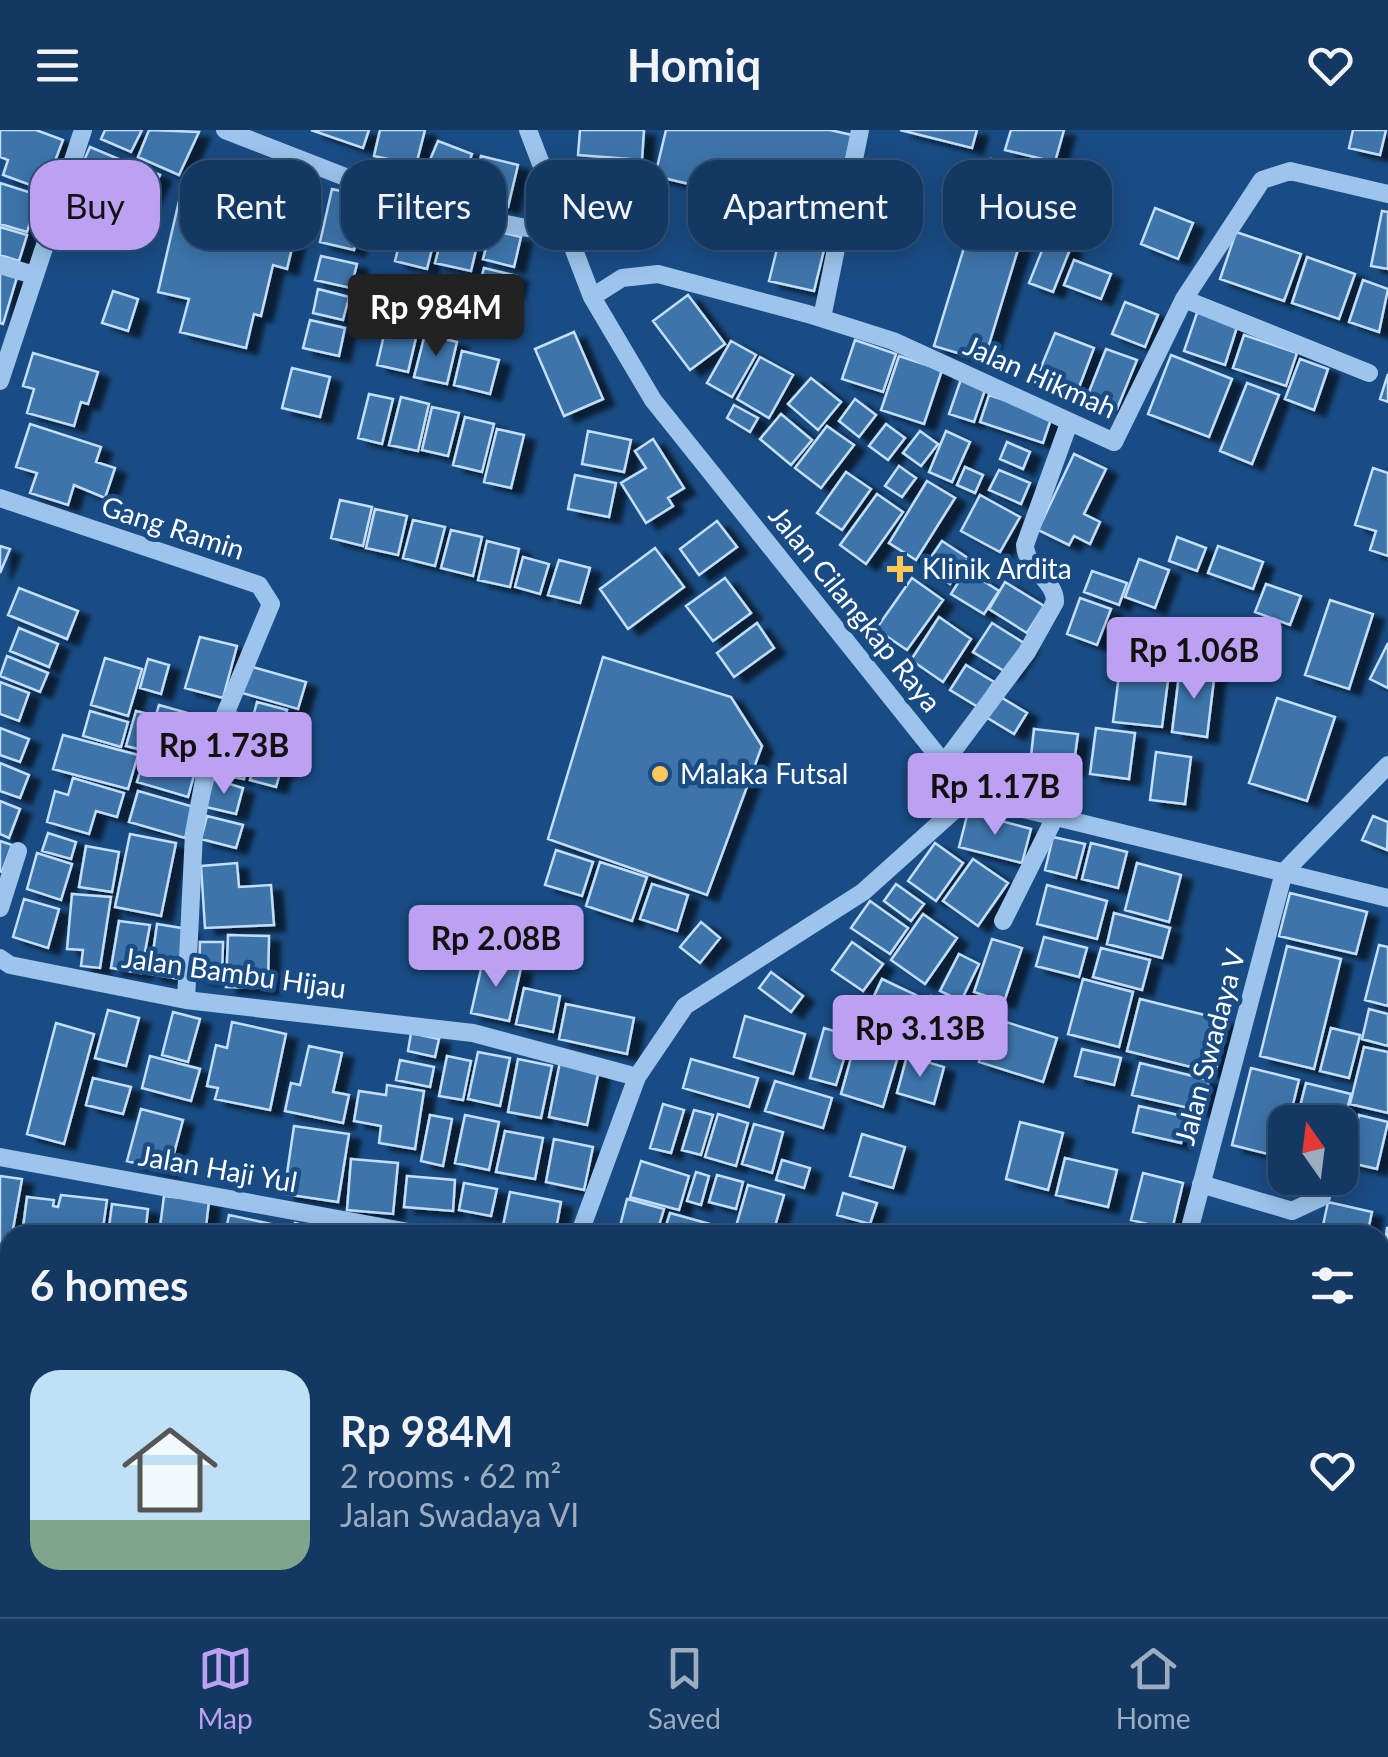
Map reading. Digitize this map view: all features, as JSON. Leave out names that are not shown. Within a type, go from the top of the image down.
[{"type":"street","points":[[0,381],[83,130]]},
{"type":"street","points":[[224,130],[430,210],[526,228]]},
{"type":"street","name":"Jalan Cilangkap Raya","points":[[528,130],[539,160]]},
{"type":"street","points":[[822,318],[860,130]]},
{"type":"street","name":"Jalan Hikmah","points":[[592,297],[622,278],[658,274],[822,318],[893,341],[1107,443],[1119,438],[1184,299],[1250,193],[1274,172],[1290,171],[1388,194]]},
{"type":"street","name":"Jalan Cilangkap Raya","points":[[573,250],[592,297],[653,400],[970,796]]},
{"type":"street","points":[[0,265],[34,274]]},
{"type":"street","points":[[1184,299],[1370,374]]},
{"type":"street","points":[[944,763],[1027,652],[1055,602],[1055,593],[1025,556],[1025,545],[1070,423]]},
{"type":"street","name":"Gang Ramin","points":[[0,498],[259,585],[268,593],[272,604],[206,769],[194,833],[186,1000]]},
{"type":"street","points":[[1284,872],[1388,765]]},
{"type":"street","points":[[583,1225],[637,1077],[686,1006],[863,892],[970,796],[1388,898]]},
{"type":"street","points":[[1002,922],[1054,819]]},
{"type":"street","points":[[0,908],[18,850]]},
{"type":"street","name":"Jalan Swadaya V","points":[[1191,1225],[1284,872]]},
{"type":"street","name":"Jalan Bambu Hijau","points":[[0,958],[10,965],[186,1000],[473,1033],[637,1077]]},
{"type":"street","name":"Jalan Haji Yul","points":[[0,1157],[371,1225]]},
{"type":"street","points":[[1201,1184],[1292,1211],[1322,1197]]},
{"type":"building","points":[[0,130],[36,130],[63,140],[55,160],[30,160],[30,185],[3,175],[8,160],[0,157]]},
{"type":"building","points":[[105,130],[142,130],[131,152],[101,139]]},
{"type":"building","points":[[149,130],[199,132],[186,160],[180,160],[179,175],[160,167],[160,160],[138,157]]},
{"type":"building","points":[[311,130],[369,130],[363,148]]},
{"type":"building","points":[[380,130],[425,130],[417,160],[374,156]]},
{"type":"building","points":[[580,130],[644,130],[642,160],[578,155]]},
{"type":"building","points":[[666,130],[830,130],[852,135],[846,160],[688,160],[688,184],[668,179],[668,160],[659,160]]},
{"type":"building","points":[[900,130],[977,130],[972,148]]},
{"type":"building","points":[[1011,130],[1064,130],[1056,160],[1005,150]]},
{"type":"building","points":[[1353,130],[1386,130],[1380,155],[1349,148]]},
{"type":"building","points":[[438,141],[472,154],[470,160],[430,160]]},
{"type":"building","points":[[90,147],[121,160],[84,160]]},
{"type":"building","points":[[506,162],[518,165],[506,207]]},
{"type":"building","points":[[0,183],[30,192],[27,232],[0,224]]},
{"type":"building","points":[[332,189],[341,191],[341,247],[321,242]]},
{"type":"building","points":[[179,201],[180,250],[292,250],[287,269],[273,265],[261,316],[254,314],[246,348],[180,332],[189,299],[158,292]]},
{"type":"building","points":[[1155,208],[1193,223],[1178,259],[1141,244]]},
{"type":"building","points":[[1382,211],[1388,212],[1388,269],[1371,266]]},
{"type":"building","points":[[0,227],[27,235],[19,261],[0,255]]},
{"type":"building","points":[[1236,232],[1301,254],[1284,301],[1220,279]]},
{"type":"building","points":[[506,234],[521,237],[514,267],[483,259],[485,250],[506,250]]},
{"type":"building","points":[[398,250],[432,250],[427,269],[395,261]]},
{"type":"building","points":[[438,250],[476,250],[471,271],[435,263]]},
{"type":"building","points":[[777,250],[824,250],[814,291],[769,281]]},
{"type":"building","points":[[963,250],[1018,250],[984,361],[934,346]]},
{"type":"building","points":[[1042,250],[1070,250],[1053,292],[1029,283]]},
{"type":"building","points":[[321,256],[357,264],[351,288],[315,280]]},
{"type":"building","points":[[1307,257],[1355,274],[1339,319],[1292,303]]},
{"type":"building","points":[[1074,260],[1111,274],[1101,299],[1064,285]]},
{"type":"building","points":[[484,268],[517,276],[513,291],[480,284]]},
{"type":"building","points":[[0,272],[17,277],[3,324],[0,323]]},
{"type":"building","points":[[1363,280],[1388,289],[1379,332],[1349,322]]},
{"type":"building","points":[[318,289],[349,297],[343,320],[313,313]]},
{"type":"building","points":[[113,291],[138,299],[128,331],[102,323]]},
{"type":"building","points":[[688,295],[725,344],[690,370],[653,321]]},
{"type":"building","points":[[1125,302],[1158,315],[1145,347],[1112,334]]},
{"type":"building","points":[[1198,310],[1238,324],[1225,365],[1184,351]]},
{"type":"building","points":[[388,318],[419,325],[408,372],[377,365]]},
{"type":"building","points":[[310,320],[345,328],[339,356],[303,348]]},
{"type":"building","points":[[574,332],[603,399],[564,416],[535,349]]},
{"type":"building","points":[[1055,333],[1094,348],[1075,398],[1035,382]]},
{"type":"building","points":[[425,334],[457,342],[447,384],[414,377]]},
{"type":"building","points":[[1244,335],[1297,353],[1286,386],[1233,368]]},
{"type":"building","points":[[855,340],[896,354],[883,392],[842,379]]},
{"type":"building","points":[[731,341],[756,355],[732,397],[707,383]]},
{"type":"building","points":[[1106,349],[1137,360],[1117,409],[1087,397]]},
{"type":"building","points":[[462,351],[499,360],[490,394],[454,385]]},
{"type":"building","points":[[33,353],[98,372],[88,404],[81,402],[74,426],[27,413],[34,389],[23,386]]},
{"type":"building","points":[[1171,355],[1232,379],[1209,437],[1148,414]]},
{"type":"building","points":[[899,356],[942,370],[924,424],[881,410]]},
{"type":"building","points":[[760,357],[793,375],[769,418],[737,399]]},
{"type":"building","points":[[1300,359],[1328,369],[1314,410],[1285,399]]},
{"type":"building","points":[[292,368],[330,377],[320,417],[282,408]]},
{"type":"building","points":[[1388,374],[1388,402],[1380,399]]},
{"type":"building","points":[[811,378],[841,402],[818,430],[788,404]]},
{"type":"building","points":[[961,379],[986,387],[974,422],[949,414]]},
{"type":"building","points":[[1247,383],[1279,395],[1252,464],[1220,451]]},
{"type":"building","points":[[369,394],[393,399],[382,444],[358,438]]},
{"type":"building","points":[[989,395],[1052,416],[1043,443],[980,422]]},
{"type":"building","points":[[401,397],[429,404],[418,451],[389,445]]},
{"type":"building","points":[[855,399],[876,415],[859,437],[839,421]]},
{"type":"building","points":[[734,405],[758,418],[750,432],[727,418]]},
{"type":"building","points":[[432,407],[459,413],[448,456],[422,450]]},
{"type":"building","points":[[781,414],[812,440],[791,465],[760,439]]},
{"type":"building","points":[[465,417],[494,424],[482,472],[453,465]]},
{"type":"building","points":[[30,424],[101,447],[96,462],[115,468],[105,498],[74,485],[68,505],[30,493],[37,473],[16,467]]},
{"type":"building","points":[[886,424],[905,438],[888,460],[869,446]]},
{"type":"building","points":[[827,426],[854,445],[821,488],[795,468]]},
{"type":"building","points":[[497,429],[524,435],[511,488],[484,482]]},
{"type":"building","points":[[588,431],[631,440],[624,472],[582,464]]},
{"type":"building","points":[[920,431],[938,444],[921,466],[903,453]]},
{"type":"building","points":[[946,431],[970,442],[952,482],[929,472]]},
{"type":"building","points":[[653,439],[684,488],[668,498],[673,506],[646,523],[621,483],[646,468],[635,451]]},
{"type":"building","points":[[1007,442],[1030,452],[1023,469],[1000,459]]},
{"type":"building","points":[[1074,454],[1106,469],[1084,514],[1100,522],[1090,544],[1074,536],[1069,545],[1038,530]]},
{"type":"building","points":[[899,466],[916,478],[902,497],[885,486]]},
{"type":"building","points":[[965,467],[983,475],[975,493],[957,485]]},
{"type":"building","points":[[1373,468],[1388,473],[1388,556],[1370,550],[1376,531],[1355,525]]},
{"type":"building","points":[[999,470],[1030,483],[1021,504],[989,490]]},
{"type":"building","points":[[846,472],[871,489],[842,530],[817,513]]},
{"type":"building","points":[[575,475],[616,483],[609,517],[568,509]]},
{"type":"building","points":[[927,481],[955,498],[916,560],[889,543]]},
{"type":"building","points":[[877,494],[903,512],[866,564],[840,545]]},
{"type":"building","points":[[980,495],[1020,517],[1000,552],[961,531]]},
{"type":"building","points":[[340,500],[372,507],[363,546],[331,538]]},
{"type":"building","points":[[375,509],[407,516],[398,555],[366,548]]},
{"type":"building","points":[[413,520],[445,527],[435,566],[403,558]]},
{"type":"building","points":[[717,521],[737,547],[699,575],[680,549]]},
{"type":"building","points":[[451,530],[482,537],[473,576],[441,568]]},
{"type":"building","points":[[1177,537],[1206,548],[1197,571],[1169,561]]},
{"type":"building","points":[[487,541],[519,549],[510,587],[478,580]]},
{"type":"building","points":[[942,541],[968,558],[950,584],[925,566]]},
{"type":"building","points":[[0,546],[10,549],[0,573]]},
{"type":"building","points":[[1218,546],[1263,562],[1253,589],[1208,573]]},
{"type":"building","points":[[655,548],[684,587],[628,629],[600,589]]},
{"type":"building","points":[[523,557],[549,564],[540,594],[515,587]]},
{"type":"building","points":[[1139,559],[1169,570],[1155,608],[1125,597]]},
{"type":"building","points":[[559,560],[590,568],[580,603],[548,595]]},
{"type":"building","points":[[966,570],[999,591],[984,614],[951,594]]},
{"type":"building","points":[[1092,571],[1127,583],[1119,605],[1084,592]]},
{"type":"building","points":[[725,578],[751,613],[713,641],[686,606]]},
{"type":"building","points":[[912,578],[943,600],[907,650],[876,629]]},
{"type":"building","points":[[1005,582],[1044,606],[1027,633],[989,609]]},
{"type":"building","points":[[1266,584],[1301,596],[1290,625],[1255,612]]},
{"type":"building","points":[[19,588],[78,611],[67,639],[8,615]]},
{"type":"building","points":[[1080,598],[1111,609],[1097,645],[1067,634]]},
{"type":"building","points":[[1330,600],[1373,614],[1349,689],[1305,675]]},
{"type":"building","points":[[939,617],[971,639],[943,682],[911,660]]},
{"type":"building","points":[[757,623],[774,648],[734,677],[717,653]]},
{"type":"building","points":[[992,623],[1027,645],[1009,674],[973,652]]},
{"type":"building","points":[[19,628],[58,644],[49,667],[10,651]]},
{"type":"building","points":[[200,637],[237,646],[223,698],[185,688]]},
{"type":"building","points":[[1388,643],[1388,688],[1370,679]]},
{"type":"building","points":[[7,656],[48,673],[40,692],[0,676]]},
{"type":"building","name":"Malaka Futsal","points":[[603,657],[731,697],[762,746],[707,895],[548,839]]},
{"type":"building","points":[[105,658],[142,669],[128,716],[91,705]]},
{"type":"building","points":[[148,659],[169,665],[161,694],[140,688]]},
{"type":"building","points":[[1121,659],[1170,665],[1162,727],[1113,722]]},
{"type":"building","points":[[966,665],[994,682],[978,707],[950,690]]},
{"type":"building","points":[[249,666],[306,682],[298,709],[242,693]]},
{"type":"building","points":[[1180,667],[1215,671],[1207,737],[1172,732]]},
{"type":"building","points":[[0,682],[29,693],[19,721],[0,714]]},
{"type":"building","points":[[999,696],[1027,713],[1014,734],[986,717]]},
{"type":"building","points":[[1277,698],[1335,717],[1307,801],[1249,783]]},
{"type":"building","points":[[257,702],[287,710],[278,743],[248,735]]},
{"type":"building","points":[[159,705],[209,719],[197,758],[147,744]]},
{"type":"building","points":[[90,711],[128,722],[121,747],[83,736]]},
{"type":"building","points":[[136,711],[148,714],[138,749],[126,746]]},
{"type":"building","points":[[233,712],[250,716],[245,734],[228,730]]},
{"type":"building","points":[[0,728],[29,739],[20,762],[0,755]]},
{"type":"building","points":[[1096,728],[1135,733],[1129,779],[1090,774]]},
{"type":"building","points":[[1034,729],[1078,734],[1073,770],[1030,765]]},
{"type":"building","points":[[63,735],[138,755],[128,789],[53,769]]},
{"type":"building","points":[[217,740],[250,746],[244,779],[211,773]]},
{"type":"building","points":[[257,752],[284,759],[276,787],[250,780]]},
{"type":"building","points":[[1156,752],[1191,757],[1185,804],[1150,800]]},
{"type":"building","points":[[146,753],[196,768],[188,797],[137,782]]},
{"type":"building","points":[[0,763],[29,775],[20,798],[0,791]]},
{"type":"building","points":[[73,778],[124,793],[117,817],[96,811],[89,834],[47,822],[55,791],[68,795]]},
{"type":"building","points":[[213,779],[243,788],[236,814],[206,807]]},
{"type":"building","points":[[138,791],[194,807],[185,838],[129,822]]},
{"type":"building","points":[[0,801],[20,809],[9,838],[0,834]]},
{"type":"building","points":[[968,812],[1031,829],[1022,863],[959,847]]},
{"type":"building","points":[[207,816],[243,825],[236,848],[201,839]]},
{"type":"building","points":[[1373,816],[1388,822],[1387,850],[1362,840]]},
{"type":"building","points":[[48,833],[76,842],[71,859],[42,851]]},
{"type":"building","points":[[130,834],[176,843],[161,916],[115,907]]},
{"type":"building","points":[[1053,837],[1085,844],[1076,878],[1045,870]]},
{"type":"building","points":[[0,841],[12,845],[2,872],[0,871]]},
{"type":"building","points":[[935,843],[963,863],[936,901],[908,881]]},
{"type":"building","points":[[1091,843],[1127,852],[1118,888],[1082,879]]},
{"type":"building","points":[[86,846],[119,852],[112,892],[79,887]]},
{"type":"building","points":[[556,850],[593,862],[582,896],[545,885]]},
{"type":"building","points":[[37,853],[72,864],[61,900],[27,889]]},
{"type":"building","points":[[973,859],[1008,883],[978,926],[943,901]]},
{"type":"building","points":[[600,862],[647,877],[632,921],[586,906]]},
{"type":"building","points":[[237,863],[239,887],[271,885],[274,925],[205,928],[201,866]]},
{"type":"building","points":[[1137,863],[1181,875],[1169,922],[1125,910]]},
{"type":"building","points":[[652,884],[688,895],[677,931],[640,919]]},
{"type":"building","points":[[896,884],[924,904],[911,921],[884,901]]},
{"type":"building","points":[[1047,885],[1107,901],[1097,939],[1037,924]]},
{"type":"building","points":[[1290,893],[1367,912],[1356,954],[1279,936]]},
{"type":"building","points":[[72,894],[111,897],[100,968],[81,966],[83,950],[67,949]]},
{"type":"building","points":[[24,899],[59,909],[48,948],[13,937]]},
{"type":"building","points":[[870,901],[908,928],[890,954],[851,928]]},
{"type":"building","points":[[1114,913],[1170,928],[1162,958],[1107,944]]},
{"type":"building","points":[[923,914],[957,938],[925,984],[891,960]]},
{"type":"building","points":[[119,921],[150,925],[141,973],[111,968]]},
{"type":"building","points":[[701,922],[720,938],[700,963],[680,947]]},
{"type":"building","points":[[157,924],[188,929],[180,979],[150,974]]},
{"type":"building","points":[[228,935],[269,936],[268,988],[226,987]]},
{"type":"building","points":[[1044,937],[1087,948],[1079,977],[1036,966]]},
{"type":"building","points":[[992,939],[1022,948],[1004,1002],[974,992]]},
{"type":"building","points":[[200,942],[223,942],[222,978],[199,978]]},
{"type":"building","points":[[852,942],[883,964],[863,991],[832,970]]},
{"type":"building","points":[[1379,945],[1388,947],[1388,1006],[1365,1000]]},
{"type":"building","points":[[1287,946],[1341,959],[1314,1069],[1260,1056]]},
{"type":"building","points":[[1101,948],[1150,960],[1142,990],[1093,977]]},
{"type":"building","points":[[959,954],[979,964],[961,1001],[940,991]]},
{"type":"building","points":[[483,960],[521,968],[509,1021],[471,1013]]},
{"type":"building","points":[[771,972],[803,996],[791,1012],[759,988]]},
{"type":"building","points":[[882,979],[916,995],[900,1026],[867,1011]]},
{"type":"building","points":[[1083,979],[1133,992],[1119,1047],[1068,1034]]},
{"type":"building","points":[[524,988],[560,996],[553,1032],[516,1024]]},
{"type":"building","points":[[931,996],[968,1013],[952,1045],[916,1028]]},
{"type":"building","points":[[1140,999],[1229,1021],[1215,1073],[1127,1051]]},
{"type":"building","points":[[566,1004],[634,1018],[627,1054],[559,1039]]},
{"type":"building","points":[[1369,1009],[1388,1014],[1388,1046],[1362,1039]]},
{"type":"building","points":[[108,1010],[139,1018],[126,1066],[95,1058]]},
{"type":"building","points":[[173,1012],[200,1019],[188,1062],[162,1055]]},
{"type":"building","points":[[745,1016],[805,1034],[793,1074],[734,1057]]},
{"type":"building","points":[[993,1018],[1057,1038],[1043,1082],[979,1062]]},
{"type":"building","points":[[232,1022],[286,1034],[270,1110],[215,1099],[218,1088],[207,1086],[216,1045],[227,1048]]},
{"type":"building","points":[[56,1023],[94,1034],[64,1144],[27,1134]]},
{"type":"building","points":[[824,1028],[851,1036],[836,1085],[810,1078]]},
{"type":"building","points":[[1331,1028],[1360,1035],[1349,1078],[1320,1071]]},
{"type":"building","points":[[411,1033],[439,1039],[435,1057],[408,1051]]},
{"type":"building","points":[[858,1033],[901,1046],[883,1107],[841,1094]]},
{"type":"building","points":[[309,1046],[342,1053],[333,1092],[349,1095],[343,1123],[285,1111],[291,1083],[300,1085]]},
{"type":"building","points":[[1364,1047],[1388,1052],[1388,1113],[1350,1104]]},
{"type":"building","points":[[1082,1049],[1121,1058],[1114,1085],[1075,1076]]},
{"type":"building","points":[[478,1052],[510,1058],[500,1106],[468,1099]]},
{"type":"building","points":[[150,1056],[200,1069],[191,1101],[142,1088]]},
{"type":"building","points":[[447,1056],[471,1061],[463,1100],[439,1096]]},
{"type":"building","points":[[907,1056],[944,1067],[934,1104],[897,1093]]},
{"type":"building","points":[[518,1059],[552,1066],[541,1118],[508,1112]]},
{"type":"building","points":[[691,1059],[758,1078],[749,1107],[683,1088]]},
{"type":"building","points":[[400,1060],[434,1067],[430,1087],[396,1080]]},
{"type":"building","points":[[560,1062],[599,1070],[587,1125],[549,1117]]},
{"type":"building","points":[[1140,1063],[1209,1080],[1202,1111],[1132,1095]]},
{"type":"building","points":[[1251,1068],[1299,1080],[1293,1105],[1268,1105],[1268,1154],[1232,1145]]},
{"type":"building","points":[[93,1078],[131,1087],[123,1114],[86,1105]]},
{"type":"building","points":[[775,1081],[832,1098],[823,1128],[765,1111]]},
{"type":"building","points":[[1306,1083],[1351,1094],[1348,1105],[1300,1105]]},
{"type":"building","points":[[387,1085],[424,1091],[415,1149],[379,1143],[381,1126],[354,1121],[359,1091],[386,1095]]},
{"type":"building","points":[[663,1104],[684,1110],[671,1153],[650,1148]]},
{"type":"building","points":[[1139,1106],[1187,1117],[1181,1143],[1133,1132]]},
{"type":"building","points":[[141,1109],[183,1120],[169,1172],[127,1161]]},
{"type":"building","points":[[694,1110],[713,1115],[701,1155],[682,1150]]},
{"type":"building","points":[[718,1114],[748,1123],[736,1166],[705,1157]]},
{"type":"building","points":[[430,1115],[452,1119],[443,1166],[421,1161]]},
{"type":"building","points":[[465,1115],[499,1122],[489,1170],[455,1163]]},
{"type":"building","points":[[1359,1115],[1388,1122],[1377,1169],[1358,1165]]},
{"type":"building","points":[[1020,1122],[1063,1133],[1048,1190],[1006,1179]]},
{"type":"building","points":[[754,1124],[783,1132],[772,1173],[742,1164]]},
{"type":"building","points":[[294,1126],[349,1134],[338,1202],[284,1194]]},
{"type":"building","points":[[505,1131],[543,1138],[535,1179],[496,1172]]},
{"type":"building","points":[[862,1134],[905,1147],[893,1188],[850,1176]]},
{"type":"building","points":[[554,1139],[593,1147],[584,1190],[546,1182]]},
{"type":"building","points":[[1065,1158],[1117,1170],[1108,1207],[1056,1195]]},
{"type":"building","points":[[351,1159],[398,1163],[393,1214],[347,1210]]},
{"type":"building","points":[[782,1160],[810,1168],[804,1188],[776,1180]]},
{"type":"building","points":[[641,1161],[689,1176],[679,1210],[630,1197]]},
{"type":"building","points":[[696,1172],[709,1176],[701,1205],[687,1201]]},
{"type":"building","points":[[1143,1173],[1183,1183],[1173,1225],[1131,1220]]},
{"type":"building","points":[[717,1175],[743,1182],[736,1209],[709,1202]]},
{"type":"building","points":[[0,1176],[22,1179],[14,1225],[0,1225]]},
{"type":"building","points":[[407,1176],[455,1180],[453,1211],[404,1207]]},
{"type":"building","points":[[464,1183],[497,1189],[491,1216],[459,1210]]},
{"type":"building","points":[[748,1185],[784,1195],[775,1225],[737,1223]]},
{"type":"building","points":[[510,1192],[561,1202],[557,1225],[503,1225]]},
{"type":"building","points":[[843,1193],[877,1203],[870,1224],[837,1215]]},
{"type":"building","points":[[61,1195],[107,1200],[103,1225],[23,1225],[27,1197],[54,1200],[53,1206],[58,1207]]},
{"type":"building","points":[[164,1196],[209,1201],[206,1225],[160,1225]]},
{"type":"building","points":[[627,1199],[664,1209],[659,1225],[620,1225]]},
{"type":"building","points":[[1328,1202],[1372,1212],[1369,1225],[1323,1225]]},
{"type":"building","points":[[112,1204],[148,1209],[146,1225],[109,1225]]},
{"type":"building","points":[[670,1213],[713,1225],[666,1225]]},
{"type":"building","points":[[229,1215],[276,1225],[227,1225]]},
{"type":"place","name":"Klinik Ardita","points":[[900,569]]},
{"type":"place","name":"Malaka Futsal","points":[[660,774]]}]
